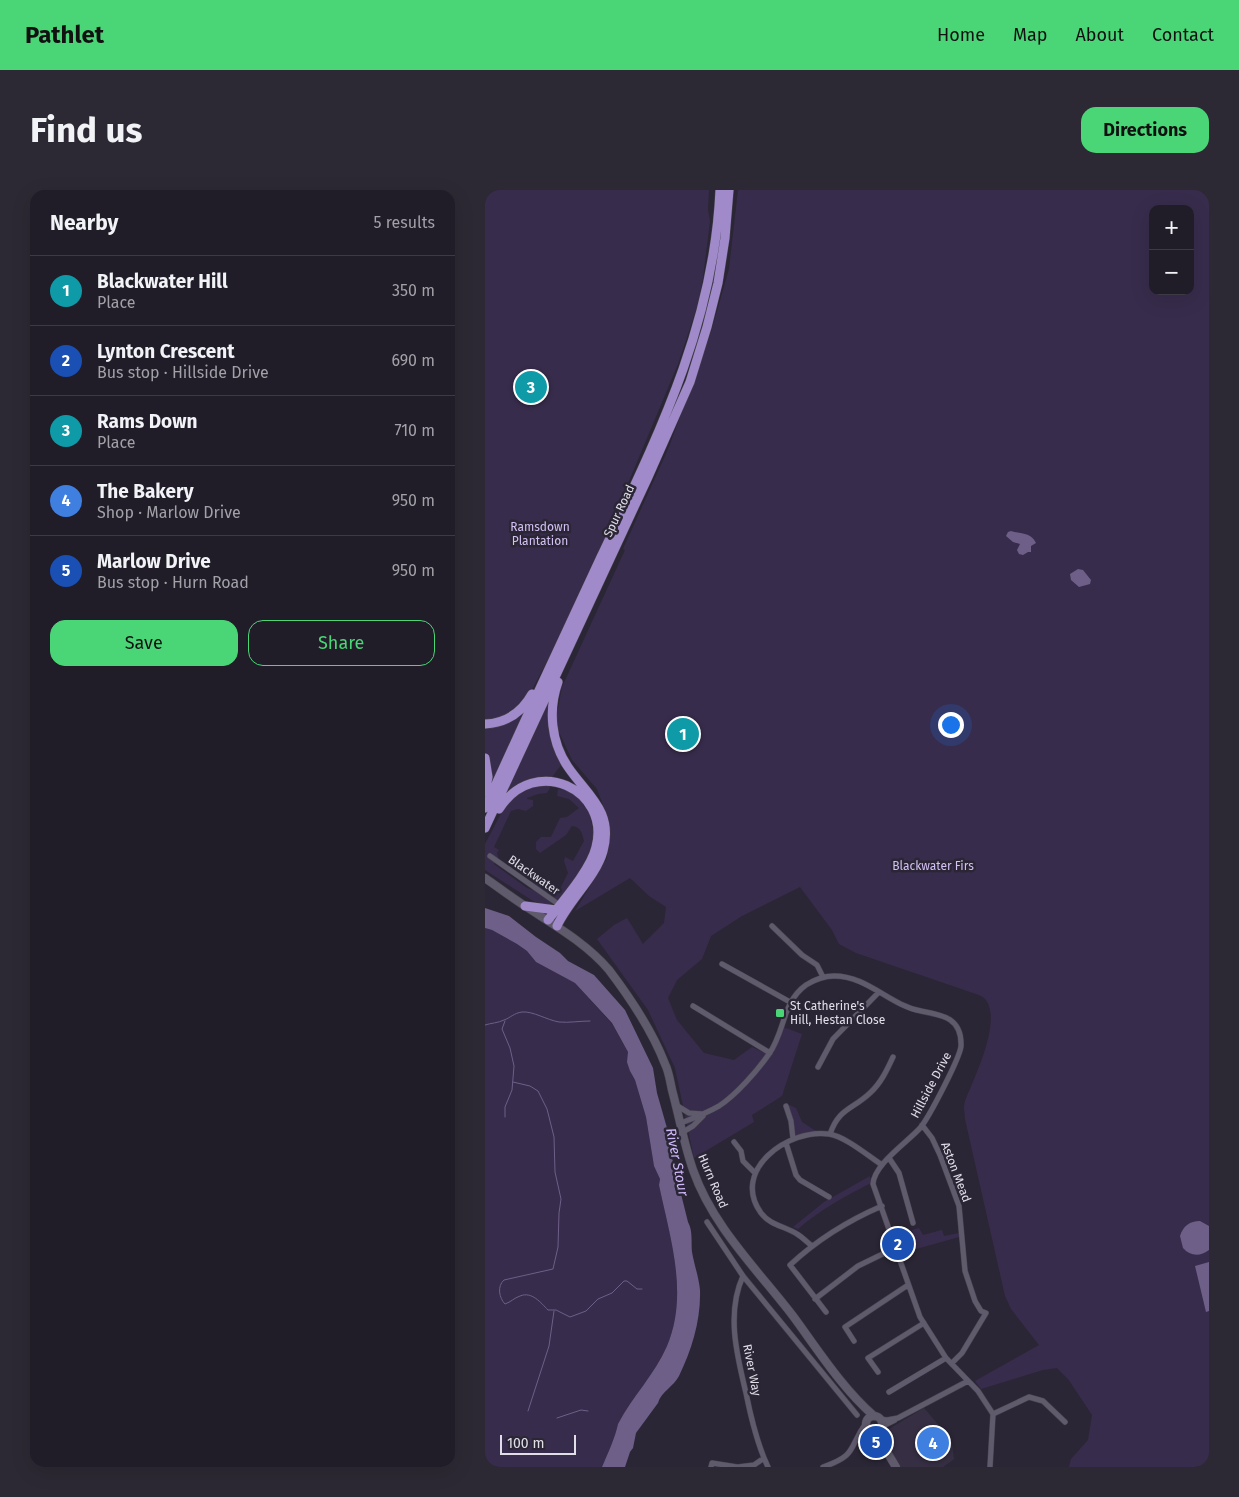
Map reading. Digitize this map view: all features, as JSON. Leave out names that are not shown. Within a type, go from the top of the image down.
[{"type":"highway","name":"Spur Road","points":[[485,808],[655,441],[684,370],[710,272],[720,190]]},
{"type":"highway","name":"Spur Road","points":[[485,829],[649,477],[690,382],[718,283],[725,238],[729,190]]},
{"type":"highway","points":[[548,920],[561,908],[597,866],[603,851],[605,836],[604,820],[598,805],[566,765],[554,734],[552,717],[554,698],[567,653]]},
{"type":"highway","points":[[485,724],[505,720],[521,709],[527,703],[555,655]]},
{"type":"highway","points":[[485,758],[489,776],[485,792]]},
{"type":"highway","points":[[485,829],[507,798],[527,783],[540,781],[560,783],[572,788],[581,795],[592,809],[597,820],[597,846],[586,868],[561,908],[557,926]]},
{"type":"highway","points":[[525,906],[561,908]]},
{"type":"main road","name":"Hurn Road","points":[[485,878],[585,947],[607,968],[635,1006],[666,1065],[693,1170],[707,1203],[719,1223],[863,1407],[896,1467]]},
{"type":"street","name":"Blackwater","points":[[490,856],[561,908]]},
{"type":"street","points":[[681,1123],[705,1114],[721,1104],[748,1079],[770,1053],[790,1002],[809,983],[823,977],[817,965],[801,956],[772,926]]},
{"type":"street","points":[[722,964],[790,1002]]},
{"type":"street","name":"Hillside Drive","points":[[823,977],[833,976],[855,979],[906,1007],[945,1016],[954,1023],[960,1034],[961,1050],[934,1105],[922,1125],[882,1165],[873,1181],[920,1317],[946,1358],[978,1391],[993,1414]]},
{"type":"street","points":[[818,1066],[833,1039],[879,992]]},
{"type":"street","points":[[693,1006],[770,1053]]},
{"type":"street","points":[[830,1134],[839,1116],[866,1097],[878,1085],[893,1057]]},
{"type":"street","points":[[676,1105],[689,1113],[705,1114]]},
{"type":"street","points":[[786,1106],[791,1121],[793,1139]]},
{"type":"street","points":[[683,1132],[693,1126],[705,1114]]},
{"type":"street","name":"Aston Mead","points":[[922,1125],[932,1138],[940,1155],[959,1206],[965,1271],[975,1301],[981,1311],[986,1313],[962,1353],[952,1364]]},
{"type":"street","points":[[812,1246],[795,1233],[777,1226],[763,1215],[754,1196],[753,1182],[755,1172],[768,1156],[793,1139],[812,1134],[830,1134],[840,1138],[882,1165]]},
{"type":"street","points":[[734,1142],[741,1151],[743,1162],[755,1172]]},
{"type":"street","points":[[786,1143],[796,1174],[800,1180],[829,1197]]},
{"type":"street","points":[[889,1158],[899,1173],[913,1223]]},
{"type":"street","points":[[826,1312],[790,1265],[836,1228],[882,1206]]},
{"type":"street","points":[[707,1222],[743,1276],[857,1415]]},
{"type":"street","points":[[815,1299],[858,1266],[897,1248]]},
{"type":"street","name":"River Way","points":[[743,1276],[738,1286],[734,1310],[736,1353],[752,1419],[768,1467]]},
{"type":"street","points":[[854,1341],[845,1327],[908,1286]]},
{"type":"street","points":[[878,1372],[868,1358],[924,1323]]},
{"type":"street","points":[[889,1392],[946,1358]]},
{"type":"street","points":[[823,1467],[839,1461],[850,1453],[856,1441],[873,1424],[898,1418],[967,1380]]},
{"type":"street","points":[[989,1467],[993,1414],[1029,1397],[1043,1401],[1065,1422]]},
{"type":"street","points":[[711,1467],[712,1463],[738,1467],[753,1465],[764,1458]]},
{"type":"shaded area","points":[[1011,531],[1029,535],[1034,539],[1036,543],[1031,546],[1031,552],[1023,555],[1019,554],[1017,550],[1020,544],[1013,542],[1006,536]]},
{"type":"shaded area","points":[[1078,569],[1083,570],[1091,580],[1090,584],[1079,587],[1071,580],[1070,574]]},
{"type":"shaded area","points":[[485,908],[509,916],[560,953],[568,961],[594,975],[625,1010],[653,1068],[657,1093],[667,1128],[670,1150],[691,1229],[692,1252],[700,1290],[700,1301],[695,1334],[684,1366],[677,1380],[662,1396],[636,1433],[633,1448],[625,1467],[602,1467],[618,1424],[667,1346],[677,1306],[677,1286],[672,1246],[659,1185],[660,1179],[654,1166],[646,1117],[635,1080],[627,1062],[628,1052],[612,1023],[575,983],[536,962],[527,951],[517,944],[485,928]]},
{"type":"shaded area","points":[[1200,1221],[1209,1226],[1209,1250],[1199,1255],[1192,1254],[1183,1248],[1180,1236],[1187,1225]]},
{"type":"shaded area","points":[[1209,1262],[1209,1311],[1206,1312],[1195,1266]]},
{"type":"shaded area","points":[[924,1408],[952,1443],[954,1459],[943,1467],[901,1467],[885,1441],[884,1432]]},
{"type":"green space","name":"Ramsdown Plantation","points":[[485,190],[709,190],[708,210],[710,221],[703,278],[697,307],[678,364],[568,623],[529,695],[511,715],[485,721]]},
{"type":"green space","name":"Blackwater Firs","points":[[738,190],[1209,190],[1209,1467],[1069,1467],[1071,1459],[1088,1440],[1092,1415],[1068,1379],[1057,1368],[1043,1370],[981,1389],[975,1381],[1039,1345],[1011,1309],[1005,1296],[965,1119],[965,1101],[980,1065],[989,1036],[990,1010],[984,998],[856,953],[839,944],[832,930],[800,887],[742,916],[711,936],[702,959],[677,980],[668,998],[677,1020],[704,1053],[734,1060],[752,1047],[771,1056],[783,1027],[802,1034],[782,1096],[752,1115],[754,1122],[694,1158],[675,1068],[648,1010],[597,939],[614,925],[627,918],[643,944],[664,923],[666,907],[649,896],[630,878],[575,911],[607,858],[609,821],[597,789],[572,760],[559,732],[556,720],[562,687],[625,550],[623,549],[669,447],[711,332],[729,269]]},
{"type":"green space","points":[[548,701],[551,702],[549,726],[562,764],[552,777],[530,779],[509,792],[506,791]]},
{"type":"green space","points":[[526,708],[493,783],[491,783],[489,762],[485,752],[485,727]]},
{"type":"green space","points":[[549,785],[550,788],[547,793],[527,798],[533,800],[533,806],[526,811],[518,809],[511,811],[494,847],[499,850],[497,853],[499,861],[494,864],[527,888],[533,890],[533,883],[536,881],[541,882],[553,891],[559,891],[568,873],[564,861],[565,857],[573,861],[584,841],[582,833],[579,829],[572,826],[566,835],[540,853],[536,849],[536,842],[541,837],[551,837],[560,818],[567,817],[579,808],[569,799],[557,796],[558,789],[571,791],[582,802],[590,815],[594,835],[592,849],[585,865],[561,898],[547,906],[533,901],[485,870],[485,844],[505,806],[519,793],[536,786]]},
{"type":"green space","points":[[485,928],[517,944],[527,951],[536,962],[575,983],[612,1024],[628,1052],[630,1071],[635,1080],[646,1117],[654,1166],[660,1179],[659,1185],[672,1246],[677,1286],[677,1306],[673,1326],[662,1356],[618,1424],[602,1467],[485,1467]]},
{"type":"green space","points":[[787,1104],[796,1108],[802,1122],[816,1131],[794,1137]]},
{"type":"green space","points":[[870,1176],[871,1183],[833,1204],[798,1229],[793,1227],[824,1202]]},
{"type":"green space","points":[[919,1228],[923,1235],[942,1230],[944,1236],[959,1233],[959,1237],[902,1253],[898,1244],[914,1239],[912,1230]]},
{"type":"waterway","points":[[485,1025],[502,1021],[522,1012],[559,1022],[590,1021]]},
{"type":"waterway","points":[[505,1021],[502,1029],[510,1048],[514,1066],[512,1090],[505,1107],[505,1117]]},
{"type":"waterway","points":[[513,1082],[530,1086],[538,1091],[547,1109],[554,1137],[555,1172],[561,1199],[558,1247],[553,1269],[504,1280],[500,1285],[500,1295],[503,1301],[505,1304],[520,1296],[528,1295],[536,1298],[548,1310],[556,1310],[570,1317],[586,1311],[598,1299],[612,1293],[624,1281],[627,1281],[637,1289],[642,1289]]},
{"type":"waterway","points":[[528,1411],[549,1346],[554,1311]]},
{"type":"waterway","points":[[557,1418],[581,1410],[588,1411]]},
{"type":"place","name":"Rams Down","points":[[531,387]]},
{"type":"place","name":"Blackwater Hill","points":[[683,734]]},
{"type":"place","name":"St Catherine's Hill, Hestan Close","points":[[780,1013]]},
{"type":"place","name":"Lynton Crescent","points":[[898,1244]]},
{"type":"place","name":"Marlow Drive","points":[[876,1442]]},
{"type":"place","name":"The Bakery","points":[[933,1443]]},
{"type":"water label","name":"River Stour","points":[[677,1162]]}]
